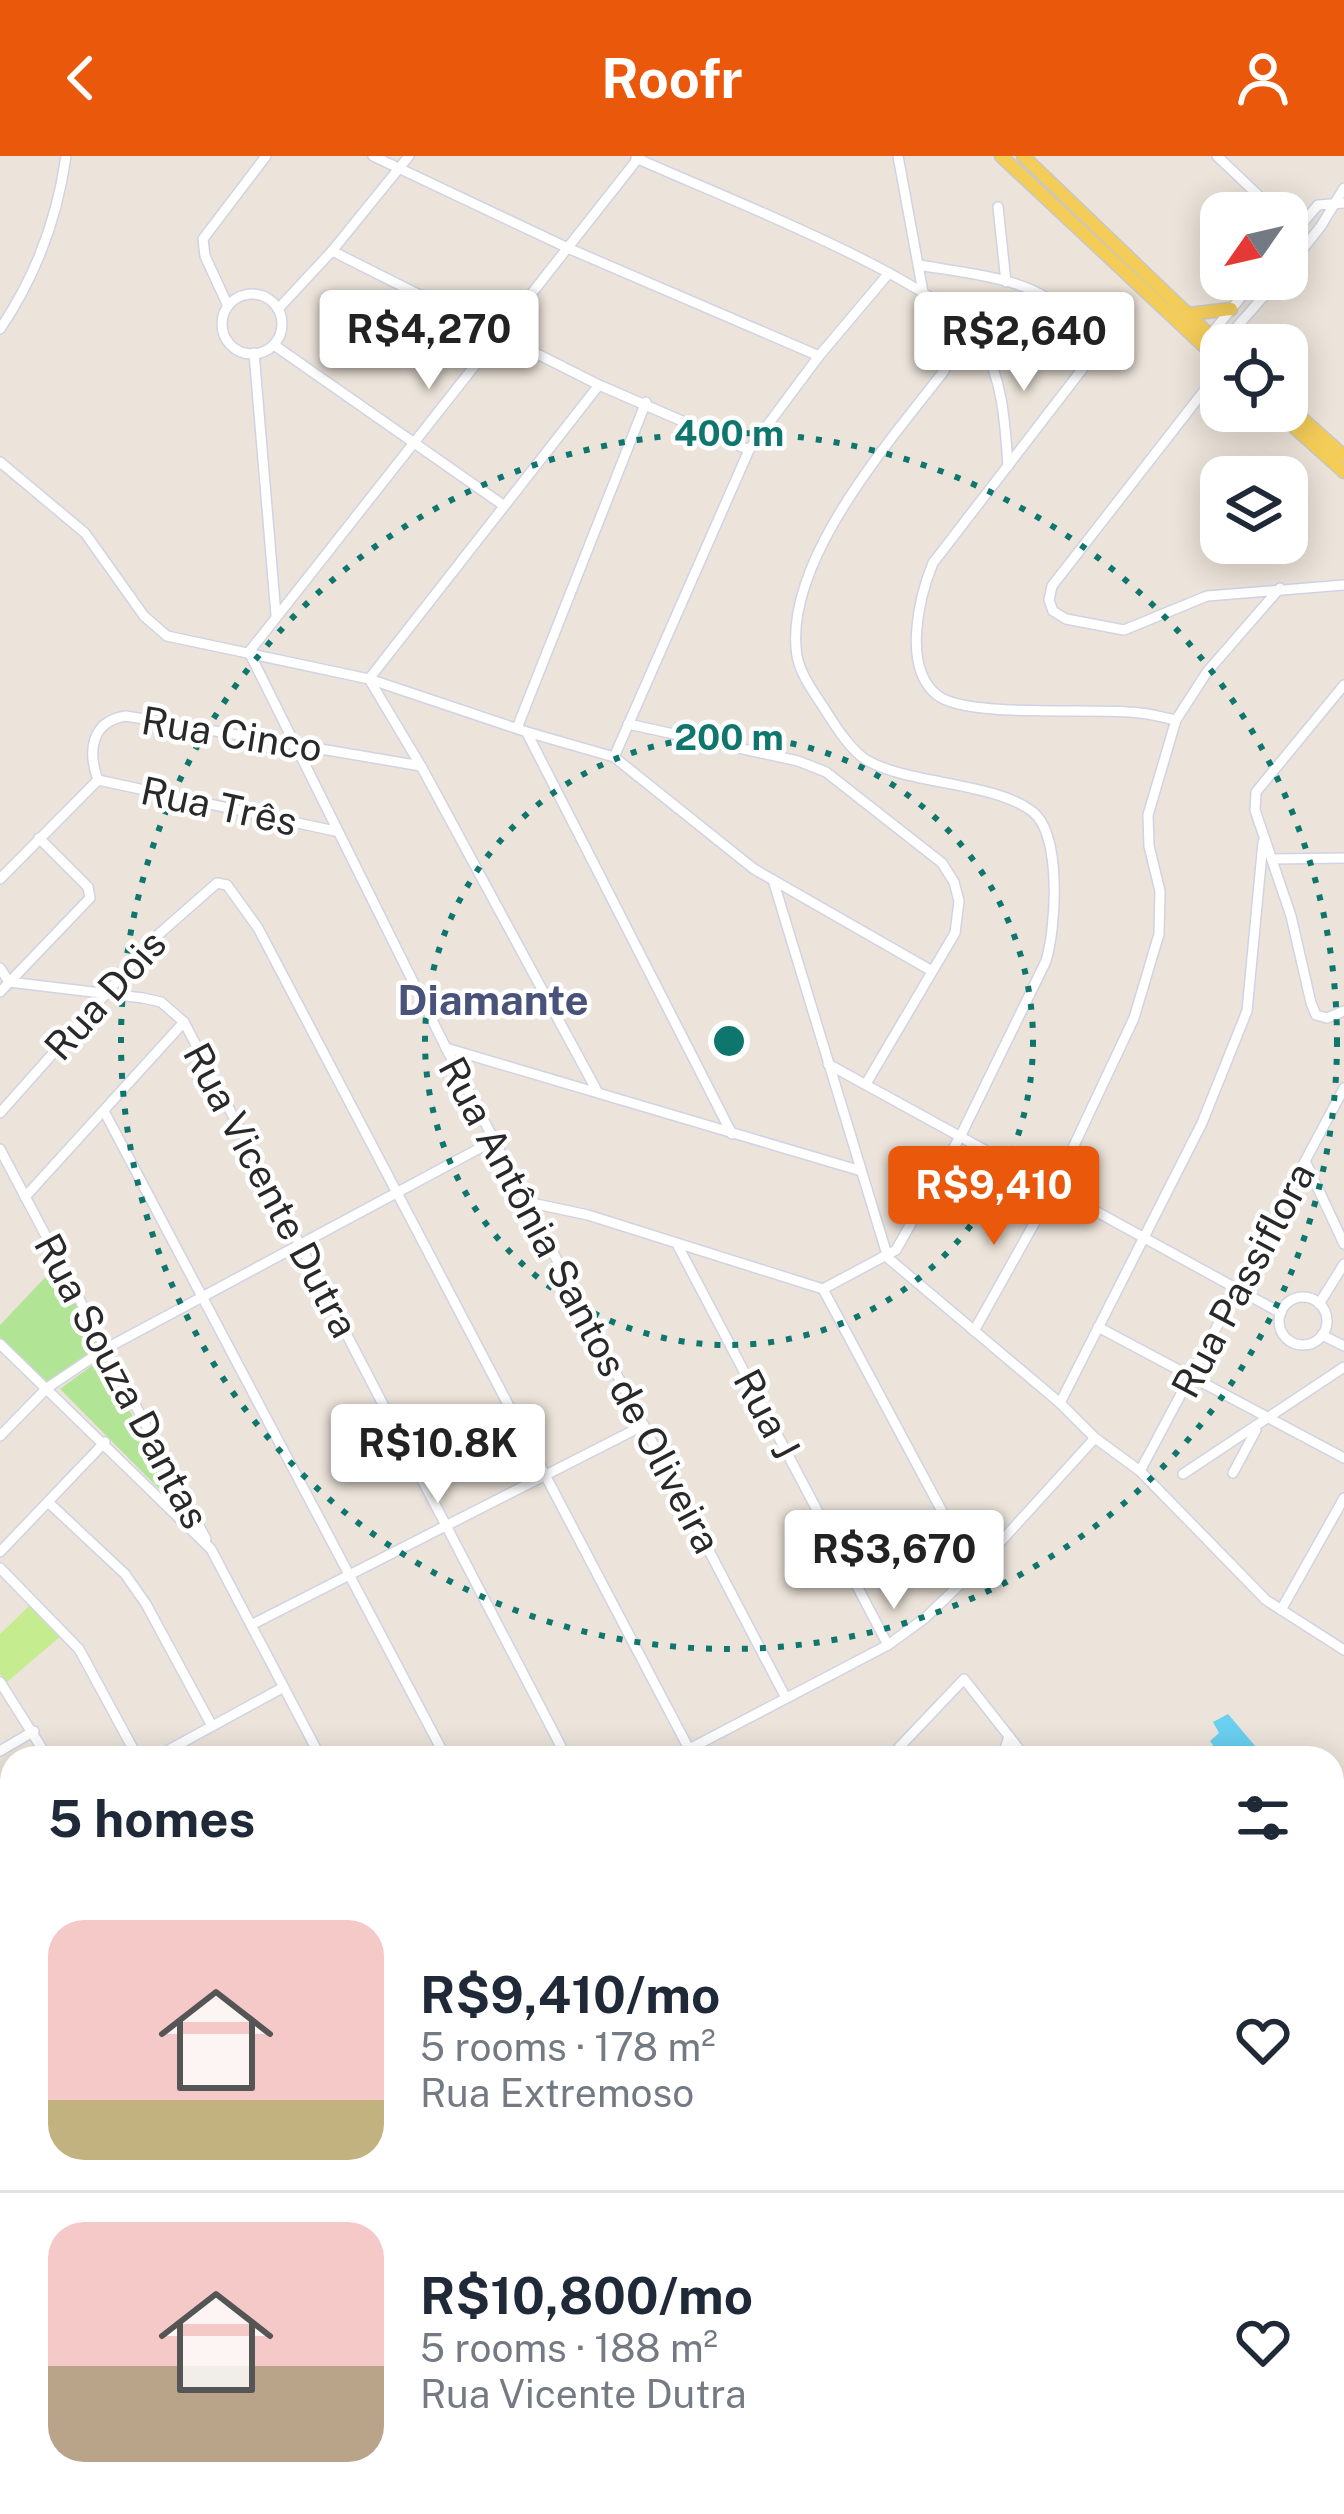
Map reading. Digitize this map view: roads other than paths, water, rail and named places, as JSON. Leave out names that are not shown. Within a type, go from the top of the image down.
[{"type":"main road","points":[[1001,156],[1200,337]]},
{"type":"main road","points":[[1023,156],[1200,330]]},
{"type":"main road","points":[[1189,314],[1232,309]]},
{"type":"main road","points":[[1308,423],[1344,456]]},
{"type":"main road","points":[[1299,432],[1344,472]]},
{"type":"street","points":[[0,329],[44,247],[60,199],[66,156]]},
{"type":"street","points":[[228,306],[244,295],[264,296],[278,309],[282,328],[274,344],[254,353],[236,348],[224,333],[228,306],[205,256],[203,239],[266,156]]},
{"type":"street","points":[[373,156],[570,249],[819,356]]},
{"type":"street","points":[[278,309],[409,156]]},
{"type":"street","points":[[1217,156],[1255,192]]},
{"type":"street","points":[[249,652],[502,336],[637,157],[890,273],[954,312],[979,338],[995,372],[1002,398],[1007,466]]},
{"type":"street","points":[[896,157],[923,292]]},
{"type":"street","points":[[1308,242],[1344,188]]},
{"type":"street","points":[[1308,213],[1318,205],[1339,202]]},
{"type":"street","points":[[998,207],[1006,282]]},
{"type":"street","points":[[332,251],[599,385],[749,450]]},
{"type":"street","points":[[919,265],[1006,282],[1042,296],[1068,313],[1091,359]]},
{"type":"street","points":[[614,757],[749,450],[819,356],[890,273]]},
{"type":"street","points":[[1226,324],[1239,300]]},
{"type":"street","points":[[1239,324],[1260,300]]},
{"type":"street","points":[[527,1202],[588,1215],[823,1289],[896,1250],[962,1135],[1050,947],[1053,891],[1047,830],[1019,803],[880,765],[857,751],[826,712],[798,661],[795,629],[802,592],[850,495],[944,371],[952,350],[954,312]]},
{"type":"street","points":[[1117,324],[933,563],[920,594],[918,659],[926,683],[940,698],[972,707],[1140,712],[1176,720]]},
{"type":"street","points":[[274,344],[503,505]]},
{"type":"street","points":[[254,353],[276,616]]},
{"type":"street","points":[[1200,373],[1052,586],[1053,611],[1066,619],[1124,630],[1207,596],[1344,585]]},
{"type":"street","points":[[369,679],[599,385]]},
{"type":"street","points":[[646,402],[522,730],[732,1134]]},
{"type":"street","points":[[0,463],[22,474],[85,533],[154,628],[167,636],[369,679],[614,757],[773,880],[932,971]]},
{"type":"street","points":[[974,1331],[1054,1188],[1134,1018],[1159,934],[1160,891],[1149,846],[1148,815],[1176,720],[1207,672],[1280,588]]},
{"type":"street","name":"Rua Antônia Santos de Oliveira","points":[[249,652],[446,1048],[786,1698]]},
{"type":"street","points":[[369,679],[422,766],[597,1091]]},
{"type":"street","points":[[1344,686],[1256,792],[1255,809],[1291,916],[1311,1004],[1316,1015],[1327,1018],[1344,1011]]},
{"type":"street","name":"Rua Cinco","points":[[98,780],[92,753],[96,731],[109,718],[146,718],[422,766]]},
{"type":"street","points":[[628,724],[798,761],[826,772],[927,848],[954,882],[959,901],[956,933],[867,1082]]},
{"type":"street","name":"Rua Três","points":[[0,879],[98,780],[335,831]]},
{"type":"street","points":[[0,992],[90,898],[88,887],[39,838]]},
{"type":"street","points":[[1060,1403],[1202,1123],[1247,1011],[1263,842]]},
{"type":"street","points":[[1272,860],[1342,856]]},
{"type":"street","points":[[773,880],[887,1258],[1095,1438],[1140,1471],[1250,1585],[1344,1650]]},
{"type":"street","name":"Rua Dois","points":[[0,1113],[159,934],[218,883],[227,885],[258,928],[396,1191]]},
{"type":"street","points":[[0,968],[9,982]]},
{"type":"street","points":[[9,982],[161,1002],[184,1022]]},
{"type":"street","name":"Rua Vicente Dutra","points":[[25,1197],[184,1022],[561,1746]]},
{"type":"street","points":[[446,1048],[858,1170]]},
{"type":"street","points":[[828,1064],[1281,1312]]},
{"type":"street","name":"Rua Passiflora","points":[[1140,1471],[1344,1088]]},
{"type":"street","points":[[104,1111],[440,1746]]},
{"type":"street","points":[[0,1436],[47,1388],[105,1348],[495,1140]]},
{"type":"street","name":"Rua Souza Dantas","points":[[0,1149],[4,1169],[25,1197],[313,1746]]},
{"type":"street","points":[[1306,1163],[1344,1244]]},
{"type":"street","points":[[396,1191],[687,1746]]},
{"type":"street","name":"Rua J","points":[[678,1246],[888,1645]]},
{"type":"street","points":[[1319,1304],[1344,1264]]},
{"type":"street","points":[[823,1289],[974,1571]]},
{"type":"street","points":[[1298,1298],[1319,1304],[1326,1316],[1322,1335],[1303,1345],[1289,1340],[1280,1328],[1281,1312],[1298,1298]]},
{"type":"street","points":[[1098,1328],[1263,1422],[1344,1458]]},
{"type":"street","points":[[1322,1335],[1344,1346]]},
{"type":"street","points":[[0,1344],[211,1549]]},
{"type":"street","points":[[1183,1474],[1344,1367]]},
{"type":"street","points":[[1233,1473],[1263,1422]]},
{"type":"street","points":[[251,1625],[644,1425]]},
{"type":"street","points":[[695,1746],[888,1645],[925,1618],[1095,1438]]},
{"type":"street","points":[[0,1552],[105,1442]]},
{"type":"street","points":[[1281,1610],[1344,1498]]},
{"type":"street","points":[[48,1502],[136,1589],[212,1726]]},
{"type":"street","points":[[0,1568],[79,1648],[132,1746]]},
{"type":"street","points":[[900,1746],[964,1679],[1017,1746]]},
{"type":"street","points":[[0,1682],[42,1746]]},
{"type":"street","points":[[176,1746],[282,1688]]},
{"type":"street","points":[[8,1746],[34,1731]]},
{"type":"street","points":[[1006,1746],[1009,1736]]},
{"type":"water","points":[[1228,1714],[1255,1746],[1214,1746],[1210,1741],[1219,1733],[1213,1722]]},
{"type":"district","name":"Diamante","points":[[493,1000]]}]
